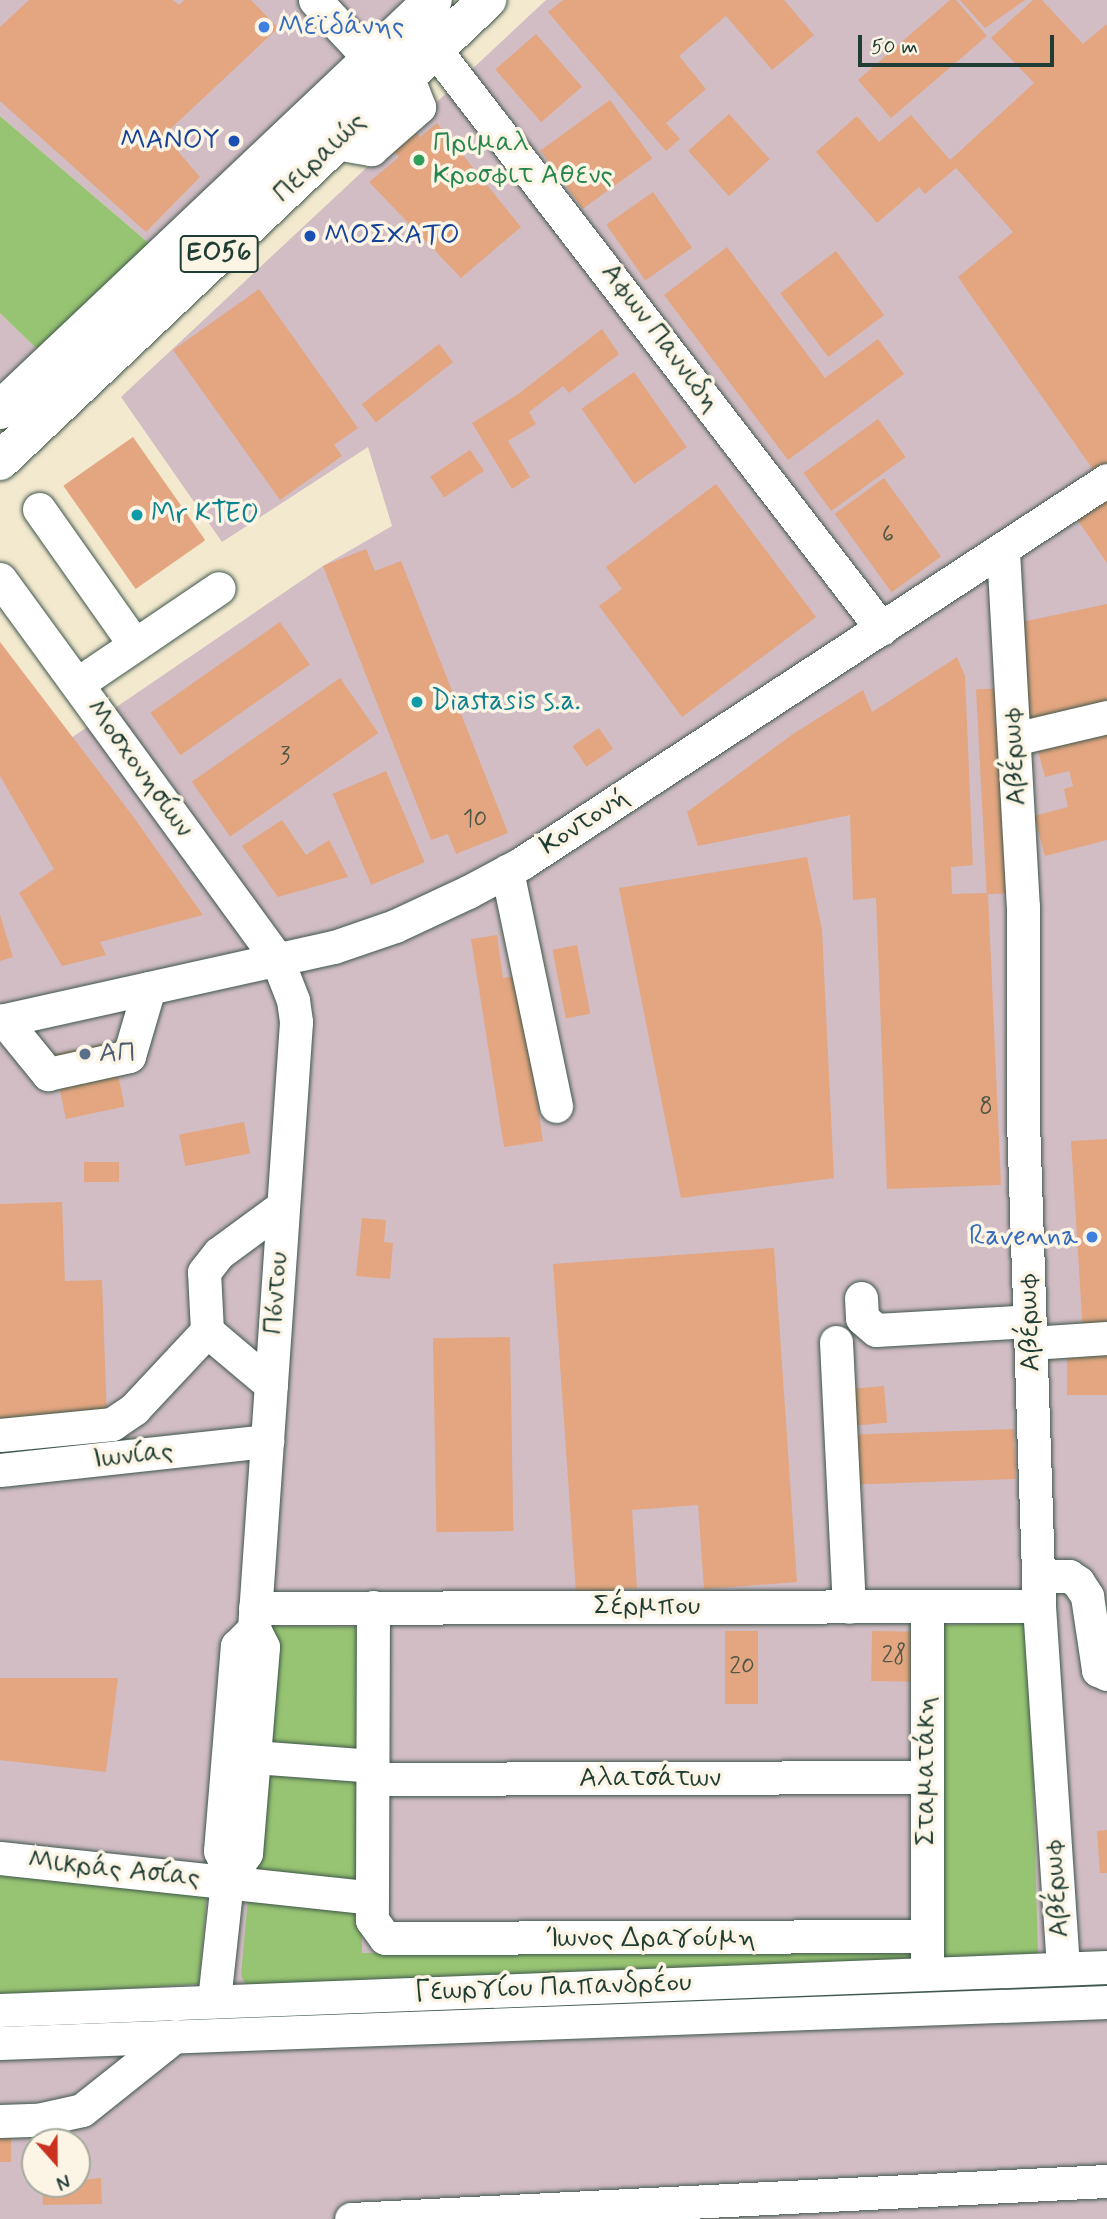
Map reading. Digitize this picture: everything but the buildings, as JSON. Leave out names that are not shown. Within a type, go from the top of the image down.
[{"type":"main road","name":"Πειραιώς","points":[[0,410],[370,59],[427,22],[487,0]]},
{"type":"main road","name":"Πειραιώς","points":[[0,461],[407,75],[427,22]]},
{"type":"street","points":[[315,0],[370,59]]},
{"type":"street","name":"Αφων Παννιδη","points":[[427,22],[882,629]]},
{"type":"street","name":"Κοντονή","points":[[2,1020],[334,947],[396,926],[507,871],[1003,551],[1107,480]]},
{"type":"street","points":[[39,509],[135,645]]},
{"type":"street","name":"Αβέρωφ","points":[[1003,551],[1023,906],[1030,1332],[1039,1591],[1063,1967]]},
{"type":"street","name":"Μοσχονησίων","points":[[0,579],[277,960]]},
{"type":"street","points":[[77,684],[219,588]]},
{"type":"street","points":[[1014,739],[1107,717]]},
{"type":"street","points":[[507,871],[556,1106]]},
{"type":"street","name":"Πόντου","points":[[228,1876],[246,1853],[263,1647],[255,1618],[296,1023],[293,1000],[277,960]]},
{"type":"street","points":[[2,1020],[48,1074],[129,1056],[149,988]]},
{"type":"street","points":[[0,1435],[112,1424],[134,1409],[207,1331],[204,1272],[211,1261],[283,1206]]},
{"type":"street","points":[[862,1298],[865,1325],[876,1330],[1030,1332],[1107,1338]]},
{"type":"street","points":[[207,1331],[271,1385]]},
{"type":"street","points":[[836,1342],[849,1606]]},
{"type":"street","name":"Ιωνίας","points":[[0,1470],[267,1441]]},
{"type":"street","name":"Σέρμπου","points":[[255,1618],[373,1607],[927,1606],[1039,1591],[1069,1576],[1078,1582],[1087,1596],[1098,1670],[1107,1674]]},
{"type":"street","name":"Σταματάκη","points":[[927,1606],[927,1973]]},
{"type":"street","points":[[372,1898],[373,1607]]},
{"type":"street","name":"Πόντου","points":[[214,2001],[228,1876],[220,1851],[237,1646],[255,1618]]},
{"type":"street","name":"Αλατσάτων","points":[[254,1757],[373,1772],[927,1777]]},
{"type":"street","name":"Μικράς Ασίας","points":[[0,1858],[228,1876],[372,1898]]},
{"type":"street","name":"Ίωνος Δραγούμη","points":[[372,1898],[372,1920],[378,1933],[395,1941],[927,1936]]},
{"type":"street","name":"Γεωργίου Παπανδρέου","points":[[0,2010],[1107,1967]]},
{"type":"street","name":"Γεωργίου Παπανδρέου","points":[[0,2043],[1107,2002]]},
{"type":"street","points":[[0,2121],[37,2120],[82,2110],[175,2036]]},
{"type":"street","points":[[352,2219],[903,2205],[1107,2181]]},
{"type":"shaded area","points":[[0,0],[418,0],[151,245],[0,116]]},
{"type":"shaded area","points":[[546,0],[1107,0],[1107,2219],[0,2219],[0,642],[71,738],[323,566],[392,526],[368,447],[222,542],[121,397]]},
{"type":"shaded area","points":[[0,313],[40,352],[0,389]]},
{"type":"green space","points":[[0,116],[151,245],[40,352],[0,313]]},
{"type":"green space","points":[[1029,1623],[1038,1955],[250,1986],[244,1982],[241,1975],[273,1626],[363,1627],[362,1953],[933,1943],[934,1625]]},
{"type":"green space","points":[[0,1867],[207,1892],[199,1984],[0,1997]]},
{"type":"place","name":"Μεϊδάνης","points":[[264,27]]},
{"type":"place","name":"ΜΑΝΟΥ","points":[[234,141]]},
{"type":"place","name":"Πριμαλ Κροσφιτ Αθενς","points":[[419,160]]},
{"type":"place","name":"ΜΟΣΧΑΤΟ","points":[[310,236]]},
{"type":"place","name":"Mr KTEO","points":[[137,515]]},
{"type":"place","name":"Diastasis s.a.","points":[[417,702]]},
{"type":"place","name":"ΑΠ","points":[[85,1054]]},
{"type":"place","name":"Ravenna","points":[[1092,1237]]}]
